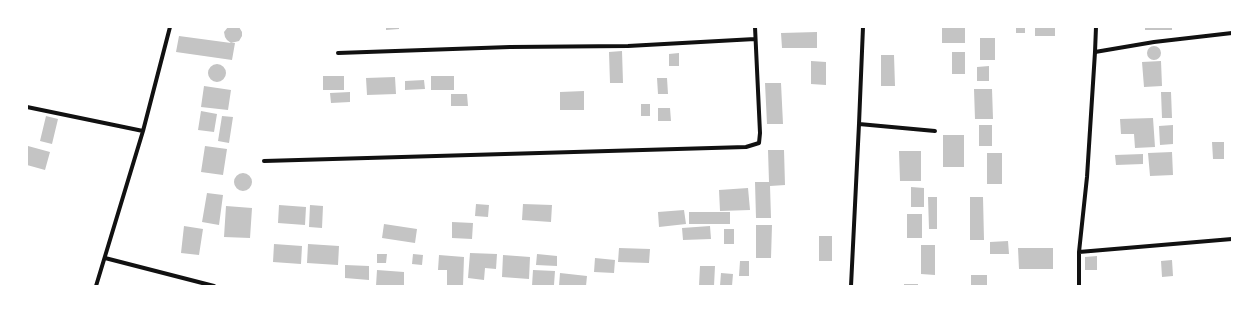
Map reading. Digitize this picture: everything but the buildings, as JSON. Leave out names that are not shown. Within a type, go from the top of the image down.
[{"type":"street","points":[[96,286],[143,131],[170,27]]},
{"type":"street","points":[[264,161],[746,146],[758,143],[760,133],[755,27]]},
{"type":"street","points":[[851,286],[863,27]]},
{"type":"street","points":[[1079,286],[1079,252],[1087,176],[1096,52],[1096,27]]},
{"type":"street","points":[[1096,52],[1154,42],[1232,33]]},
{"type":"street","points":[[338,53],[510,47],[628,46],[755,39]]},
{"type":"street","points":[[27,107],[143,131]]},
{"type":"street","points":[[859,124],[935,131]]},
{"type":"street","points":[[1079,252],[1232,239]]},
{"type":"street","points":[[105,258],[214,286]]}]
